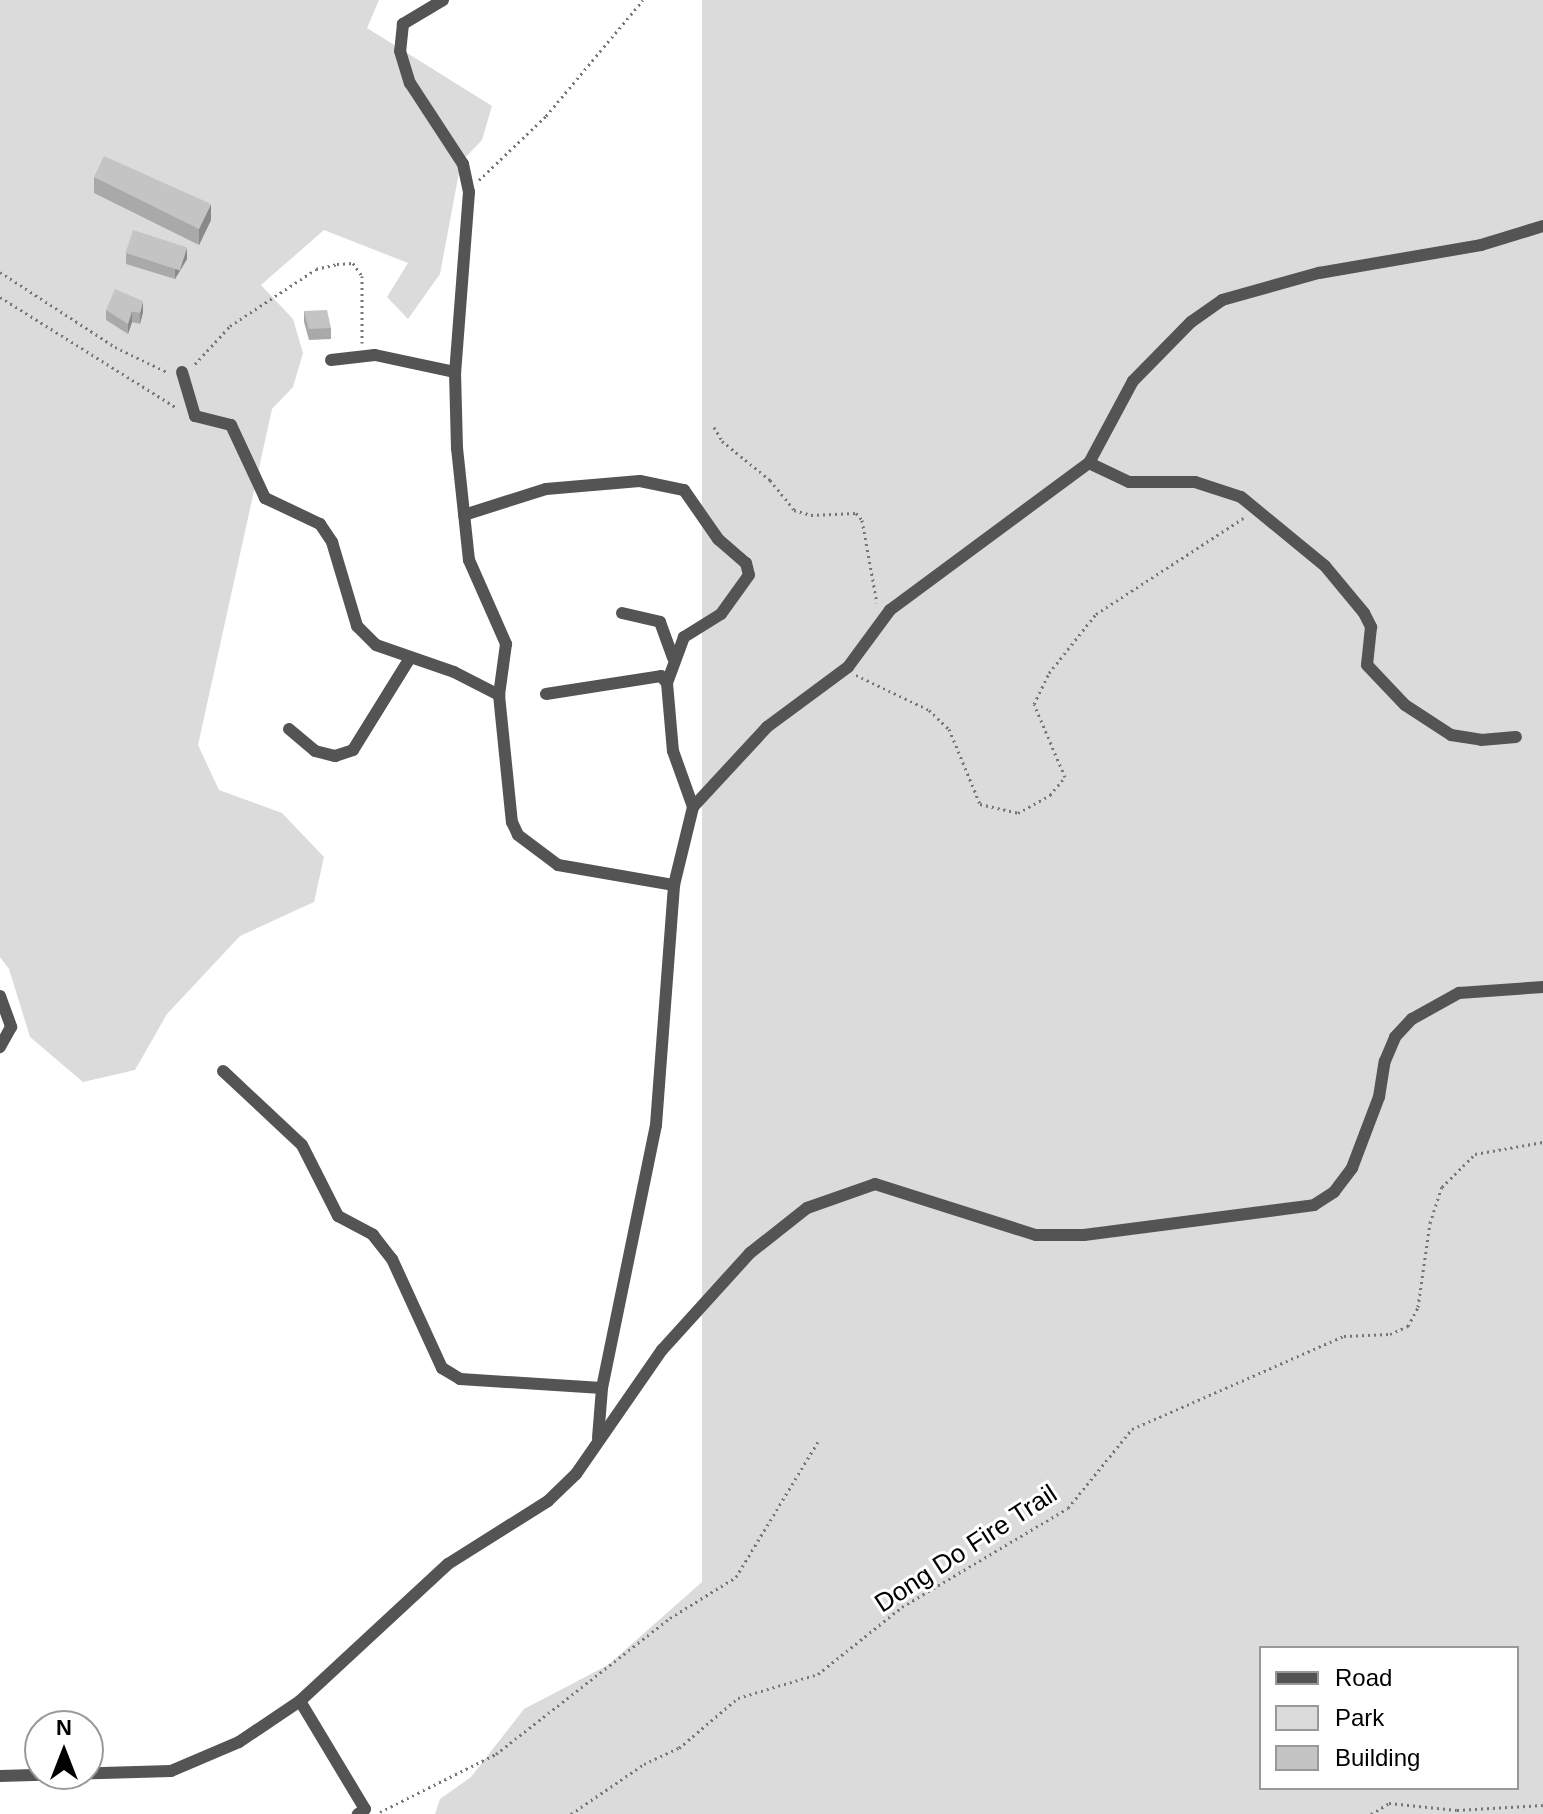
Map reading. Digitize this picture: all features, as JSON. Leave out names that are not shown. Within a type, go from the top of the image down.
[{"type":"street","points":[[443,0],[403,24],[400,51],[410,83],[463,164],[469,192],[455,372],[469,560],[506,644],[499,695],[505,786],[518,835],[558,865],[674,885]]},
{"type":"street","points":[[598,1443],[602,1388],[656,1125],[674,885],[693,807],[767,727],[848,667],[880,622],[925,582],[1089,463],[1133,381],[1191,322],[1222,300],[1319,273],[1481,245],[1543,226]]},
{"type":"street","points":[[331,360],[375,355],[455,372]]},
{"type":"street","points":[[182,372],[195,416],[231,425],[265,498],[320,524],[332,542],[357,626],[376,645],[454,672],[499,695]]},
{"type":"street","points":[[1089,463],[1129,482],[1195,482],[1217,487],[1254,507],[1325,566],[1364,613],[1371,627],[1367,665],[1405,705],[1451,735],[1481,740],[1516,737]]},
{"type":"street","points":[[464,515],[546,489],[640,481],[684,490],[718,539],[746,563],[749,575],[721,614],[684,637],[673,658],[667,683],[673,751],[693,807]]},
{"type":"street","points":[[622,613],[660,622],[673,658]]},
{"type":"street","points":[[289,729],[315,751],[335,756],[353,750],[410,658]]},
{"type":"street","points":[[546,694],[651,676],[661,676],[667,683]]},
{"type":"street","points":[[0,1776],[171,1771],[239,1742],[300,1701],[448,1564],[548,1501],[598,1443],[662,1350],[750,1253],[807,1208],[875,1184],[1036,1235],[1084,1235],[1314,1205],[1334,1192],[1352,1168],[1379,1097],[1385,1061],[1395,1037],[1412,1019],[1459,993],[1543,987]]},
{"type":"street","points":[[0,996],[11,1027],[0,1047]]},
{"type":"street","points":[[223,1071],[302,1145],[338,1216],[373,1235],[392,1259],[442,1368],[460,1379],[602,1388]]},
{"type":"street","points":[[300,1701],[325,1749],[367,1813]]},
{"type":"path","points":[[469,192],[546,116],[643,0]]},
{"type":"path","points":[[0,272],[115,347],[166,373],[182,372],[199,361],[230,326],[316,269],[353,263],[362,276],[361,359]]},
{"type":"path","points":[[0,297],[161,401],[195,416]]},
{"type":"path","points":[[714,427],[722,441],[770,480],[794,510],[811,515],[856,513],[862,520],[880,622]]},
{"type":"path","points":[[848,667],[861,680],[929,710],[949,729],[980,804],[1018,813],[1050,795],[1065,777],[1034,704],[1049,673],[1096,614],[1254,507]]},
{"type":"path","name":"Dong Do Fire Trail","points":[[571,1814],[644,1764],[679,1748],[738,1698],[818,1674],[902,1607],[1068,1508],[1132,1429],[1344,1336],[1390,1334],[1408,1326],[1418,1307],[1430,1223],[1442,1187],[1475,1154],[1543,1142]]},
{"type":"path","points":[[367,1813],[496,1754],[670,1618],[736,1577],[819,1440]]},
{"type":"path","points":[[1371,1814],[1389,1803],[1473,1811],[1543,1805]]},
{"type":"green space","points":[[0,0],[379,0],[367,28],[492,106],[482,140],[461,162],[440,274],[408,319],[387,297],[408,263],[324,230],[261,285],[293,319],[303,353],[293,387],[272,409],[198,745],[219,790],[282,813],[324,857],[314,902],[240,936],[167,1014],[135,1070],[83,1082],[30,1037],[9,969],[0,957]]},
{"type":"green space","points":[[702,0],[1543,0],[1543,1814],[435,1814],[440,1799],[471,1777],[524,1709],[608,1665],[702,1582]]},
{"type":"building","points":[[104,156],[211,204],[199,229],[94,177]]},
{"type":"building","points":[[133,230],[187,248],[180,270],[126,253]]},
{"type":"building","points":[[115,289],[143,301],[140,313],[132,311],[128,324],[106,310]]},
{"type":"building","points":[[327,310],[331,328],[309,329],[304,311]]}]
